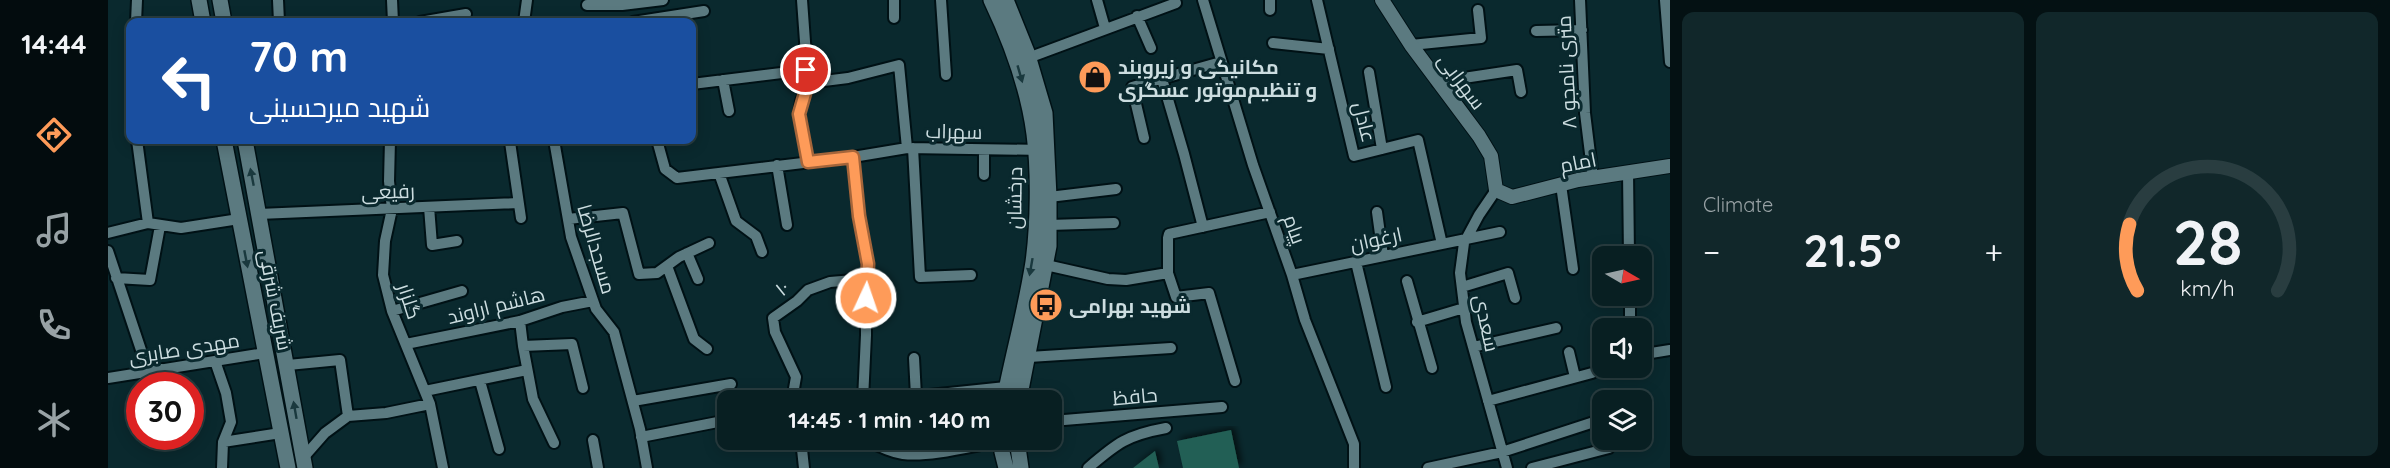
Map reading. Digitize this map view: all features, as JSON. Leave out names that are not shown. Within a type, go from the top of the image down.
[{"type":"main road","points":[[199,0],[202,18]]},
{"type":"main road","points":[[220,0],[223,18]]},
{"type":"main road","name":"درخشان","points":[[991,0],[1011,42],[1028,103],[1034,135],[1041,151],[1049,197],[1049,246],[1021,390]]},
{"type":"main road","name":"درخشان","points":[[1006,0],[1028,58],[1045,113],[1032,262],[1006,390]]},
{"type":"main road","name":"شریف شرقی","points":[[225,144],[288,468]]},
{"type":"main road","name":"شریف شرقی","points":[[246,144],[288,365],[304,463]]},
{"type":"main road","points":[[1003,450],[1006,468]]},
{"type":"main road","points":[[1012,450],[1021,468]]},
{"type":"street","points":[[136,18],[137,0]]},
{"type":"street","points":[[278,0],[279,18]]},
{"type":"street","points":[[392,0],[393,18]]},
{"type":"street","points":[[525,18],[527,0]]},
{"type":"street","points":[[587,5],[663,0]]},
{"type":"street","points":[[802,0],[808,83],[799,114],[808,162]]},
{"type":"street","points":[[894,0],[894,18]]},
{"type":"street","points":[[941,0],[946,75]]},
{"type":"street","points":[[1097,0],[1105,28]]},
{"type":"street","name":"پیام","points":[[1203,0],[1305,320],[1354,444],[1354,468]]},
{"type":"street","name":"عادل","points":[[1317,0],[1354,156],[1418,140],[1442,244]]},
{"type":"street","name":"سهرابی","points":[[1382,0],[1437,82],[1479,136],[1491,156],[1496,190]]},
{"type":"street","name":"۸ متری نامجو","points":[[1580,0],[1585,113],[1593,178]]},
{"type":"street","points":[[1665,0],[1670,62]]},
{"type":"street","points":[[621,3],[626,18]]},
{"type":"street","points":[[1028,58],[1176,3]]},
{"type":"street","points":[[657,18],[704,10]]},
{"type":"street","points":[[1411,45],[1481,38],[1478,10]]},
{"type":"street","points":[[452,18],[466,14]]},
{"type":"street","points":[[1137,16],[1150,48]]},
{"type":"street","points":[[1536,31],[1582,30]]},
{"type":"street","points":[[1273,44],[1329,49]]},
{"type":"street","points":[[1144,138],[1132,87],[1221,62]]},
{"type":"street","name":"سهراب","points":[[808,83],[848,78],[899,65],[910,148],[1041,151]]},
{"type":"street","points":[[696,83],[806,70]]},
{"type":"street","points":[[1437,82],[1518,70],[1521,92]]},
{"type":"street","points":[[1369,72],[1382,149]]},
{"type":"street","points":[[1162,79],[1185,154],[1203,227]]},
{"type":"street","points":[[723,80],[729,111]]},
{"type":"street","points":[[138,144],[148,223]]},
{"type":"street","name":"گلزار","points":[[390,144],[389,181],[392,209],[385,241],[383,275],[392,311],[430,404],[443,468]]},
{"type":"street","points":[[510,144],[521,218]]},
{"type":"street","name":"مسجدالرضا","points":[[555,144],[571,237],[596,309],[614,332],[633,401],[646,468]]},
{"type":"street","points":[[658,144],[665,169],[677,178],[910,148],[920,277],[971,275]]},
{"type":"street","points":[[984,150],[984,175]]},
{"type":"street","points":[[853,157],[859,216],[868,264],[864,390]]},
{"type":"street","points":[[777,165],[786,225]]},
{"type":"street","name":"امام","points":[[1496,190],[1512,196],[1561,184],[1670,166]]},
{"type":"street","points":[[720,172],[736,221],[756,236],[762,252]]},
{"type":"street","points":[[1628,172],[1629,246]]},
{"type":"street","points":[[1561,184],[1573,269]]},
{"type":"street","points":[[1049,197],[1116,189]]},
{"type":"street","name":"سعدی","points":[[1496,190],[1466,238],[1460,273],[1464,308],[1473,347],[1506,468]]},
{"type":"street","name":"رفیعی","points":[[259,214],[518,203]]},
{"type":"street","points":[[429,207],[432,245],[457,241]]},
{"type":"street","points":[[1235,381],[1209,292],[1176,297],[1168,273],[1169,234],[1270,212]]},
{"type":"street","points":[[1377,212],[1383,256]]},
{"type":"street","points":[[568,219],[623,213],[639,274],[657,273],[687,253],[709,243]]},
{"type":"street","points":[[108,234],[148,223],[181,228],[239,219]]},
{"type":"street","points":[[1049,225],[1114,224]]},
{"type":"street","points":[[116,278],[150,280],[160,226]]},
{"type":"street","name":"ارغوان","points":[[1292,275],[1500,232]]},
{"type":"street","points":[[108,251],[148,371]]},
{"type":"street","points":[[687,253],[698,279]]},
{"type":"street","points":[[1356,262],[1386,387]]},
{"type":"street","points":[[1046,265],[1108,279],[1126,280],[1168,273]]},
{"type":"street","points":[[667,266],[694,339],[707,349]]},
{"type":"street","points":[[1462,287],[1508,273],[1515,298]]},
{"type":"street","name":"۱۰","points":[[794,390],[796,376],[775,332],[773,318],[798,301],[807,290],[830,282],[866,279]]},
{"type":"street","points":[[1407,281],[1432,368]]},
{"type":"street","points":[[392,311],[462,291]]},
{"type":"street","name":"هاشم اراوند","points":[[406,344],[520,321],[562,307],[593,301]]},
{"type":"street","points":[[1630,306],[1630,316]]},
{"type":"street","points":[[1417,322],[1464,308]]},
{"type":"street","points":[[520,321],[522,346],[533,399],[554,442]]},
{"type":"street","points":[[1473,347],[1556,328]]},
{"type":"street","points":[[522,346],[572,344],[583,388]]},
{"type":"street","points":[[1029,357],[1171,348]]},
{"type":"street","points":[[1652,353],[1670,350]]},
{"type":"street","points":[[1569,352],[1575,377]]},
{"type":"street","name":"مهدی صابری","points":[[108,378],[265,353]]},
{"type":"street","points":[[914,358],[916,390]]},
{"type":"street","points":[[288,365],[340,360],[348,416]]},
{"type":"street","points":[[215,361],[226,393],[231,422],[223,442],[222,468]]},
{"type":"street","points":[[425,391],[527,370]]},
{"type":"street","points":[[1488,401],[1592,373]]},
{"type":"street","points":[[480,381],[499,449]]},
{"type":"street","points":[[633,401],[731,384]]},
{"type":"street","points":[[304,463],[325,433],[348,416],[386,413],[430,404]]},
{"type":"street","name":"حافظ","points":[[1062,420],[1222,406]]},
{"type":"street","points":[[641,437],[717,422]]},
{"type":"street","points":[[1428,468],[1502,452],[1592,423]]},
{"type":"street","points":[[1088,468],[1118,442],[1144,432],[1166,428]]},
{"type":"street","points":[[223,442],[274,434]]},
{"type":"street","points":[[592,440],[598,468]]},
{"type":"street","points":[[802,450],[804,468]]},
{"type":"street","points":[[890,450],[903,454],[945,450]]},
{"type":"street","points":[[1533,468],[1598,450]]},
{"type":"building","points":[[1231,430],[1239,468],[1183,468],[1177,441]]},
{"type":"building","points":[[1155,451],[1159,468],[1133,468]]},
{"type":"place","name":"مکانیکی و زیروبند و تنظیم‌موتور عسگری","points":[[1095,77]]},
{"type":"place","name":"شهید بهرامی","points":[[1046,305]]},
{"type":"route","points":[[806,70],[808,83],[799,114],[808,162],[853,157],[859,216],[868,264],[866,298]]}]
